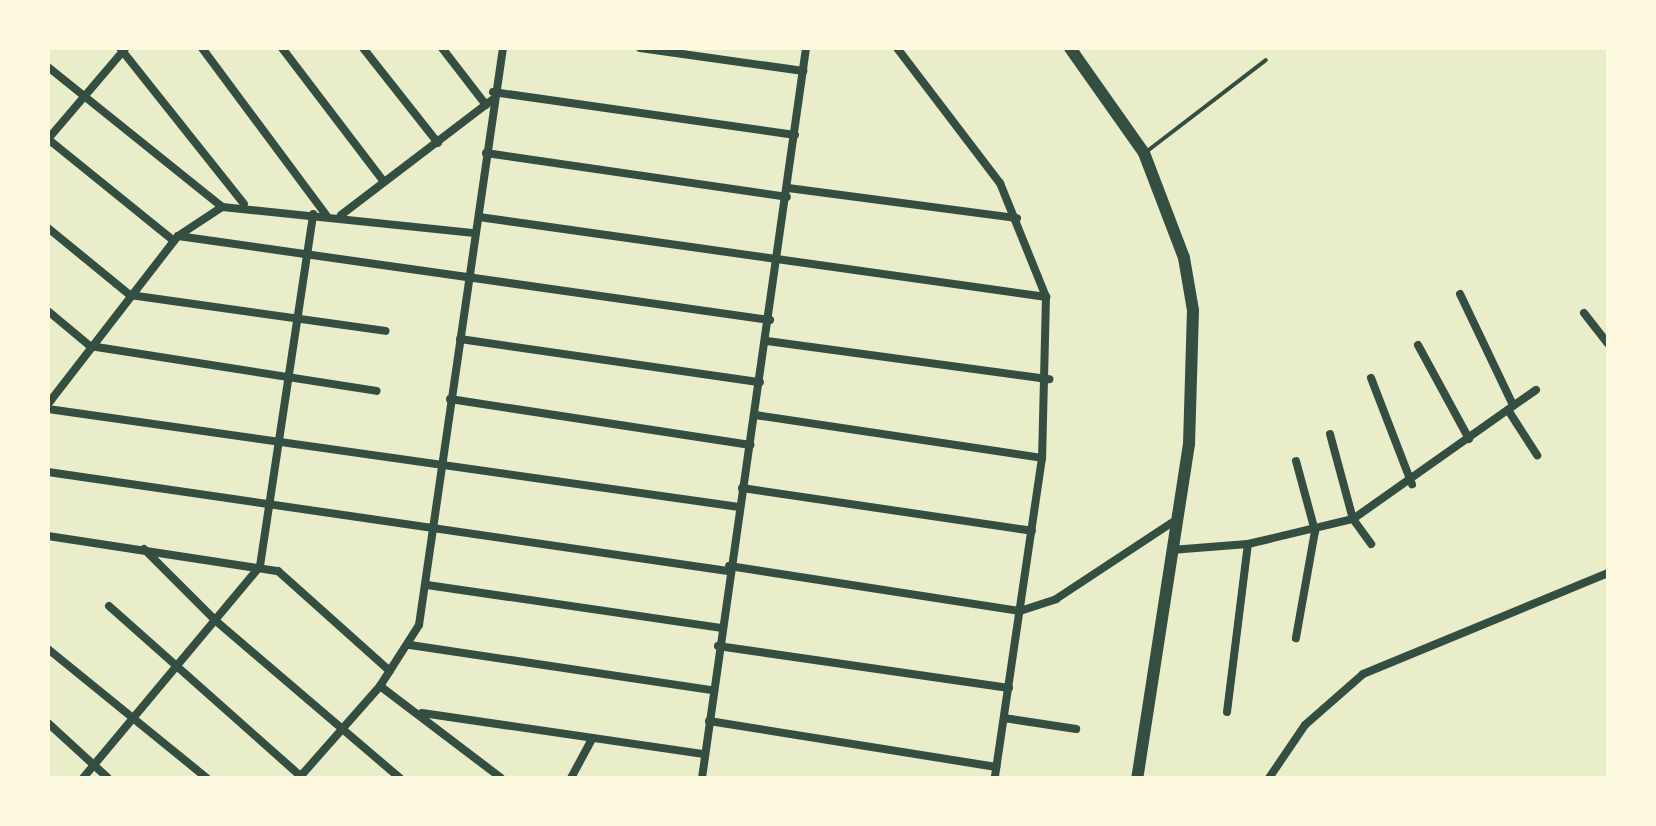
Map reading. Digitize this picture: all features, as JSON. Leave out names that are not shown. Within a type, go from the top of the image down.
[{"type":"main road","points":[[1070,48],[1144,153],[1184,258],[1193,310],[1192,408],[1137,778]]},
{"type":"street","points":[[202,48],[326,215]]},
{"type":"street","points":[[282,48],[384,182]]},
{"type":"street","points":[[363,48],[438,143]]},
{"type":"street","points":[[442,48],[490,99],[795,135]]},
{"type":"street","points":[[109,606],[175,670],[301,777],[380,686],[410,645],[427,585],[450,399],[479,217],[490,99],[503,48]]},
{"type":"street","points":[[640,48],[803,71]]},
{"type":"street","points":[[702,778],[718,646],[767,341],[806,48]]},
{"type":"street","points":[[897,48],[1000,183],[1017,218],[1046,297],[1049,379],[1042,458],[995,778]]},
{"type":"street","points":[[244,204],[123,49],[48,139],[176,239],[468,276],[770,320]]},
{"type":"street","points":[[48,67],[222,207]]},
{"type":"street","points":[[340,215],[438,143],[490,99]]},
{"type":"street","points":[[486,153],[1017,218]]},
{"type":"street","points":[[475,233],[244,204],[222,207],[176,239],[49,401],[278,442],[739,507]]},
{"type":"street","points":[[83,778],[133,714],[175,670],[260,566],[313,214]]},
{"type":"street","points":[[479,217],[1046,297]]},
{"type":"street","points":[[48,228],[130,295],[385,331]]},
{"type":"street","points":[[1460,294],[1510,407],[1537,455]]},
{"type":"street","points":[[48,311],[90,346],[376,391]]},
{"type":"street","points":[[1584,313],[1608,344]]},
{"type":"street","points":[[460,339],[760,382]]},
{"type":"street","points":[[767,341],[1049,379]]},
{"type":"street","points":[[1418,345],[1469,439]]},
{"type":"street","points":[[1371,378],[1412,484]]},
{"type":"street","points":[[1171,550],[1248,544],[1315,531],[1353,519],[1412,484],[1536,390]]},
{"type":"street","points":[[450,399],[750,445]]},
{"type":"street","points":[[755,415],[1042,458]]},
{"type":"street","points":[[1330,434],[1353,519],[1371,544]]},
{"type":"street","points":[[1296,461],[1315,531],[1296,638]]},
{"type":"street","points":[[48,472],[435,523],[1020,611],[1056,599],[1176,520]]},
{"type":"street","points":[[742,488],[1032,531]]},
{"type":"street","points":[[48,536],[260,566],[288,577],[390,671]]},
{"type":"street","points":[[1227,712],[1248,544]]},
{"type":"street","points":[[144,548],[216,621],[400,778]]},
{"type":"street","points":[[1269,778],[1305,725],[1363,674],[1608,573]]},
{"type":"street","points":[[427,585],[721,628]]},
{"type":"street","points":[[410,645],[712,690]]},
{"type":"street","points":[[718,646],[1009,688]]},
{"type":"street","points":[[48,649],[133,714],[207,778]]},
{"type":"street","points":[[380,686],[422,713],[501,778]]},
{"type":"street","points":[[422,713],[704,754]]},
{"type":"street","points":[[1004,718],[1076,729]]},
{"type":"street","points":[[709,721],[996,767]]},
{"type":"street","points":[[48,723],[108,778]]},
{"type":"street","points":[[571,778],[592,739]]},
{"type":"lane","points":[[1144,153],[1266,60]]}]
